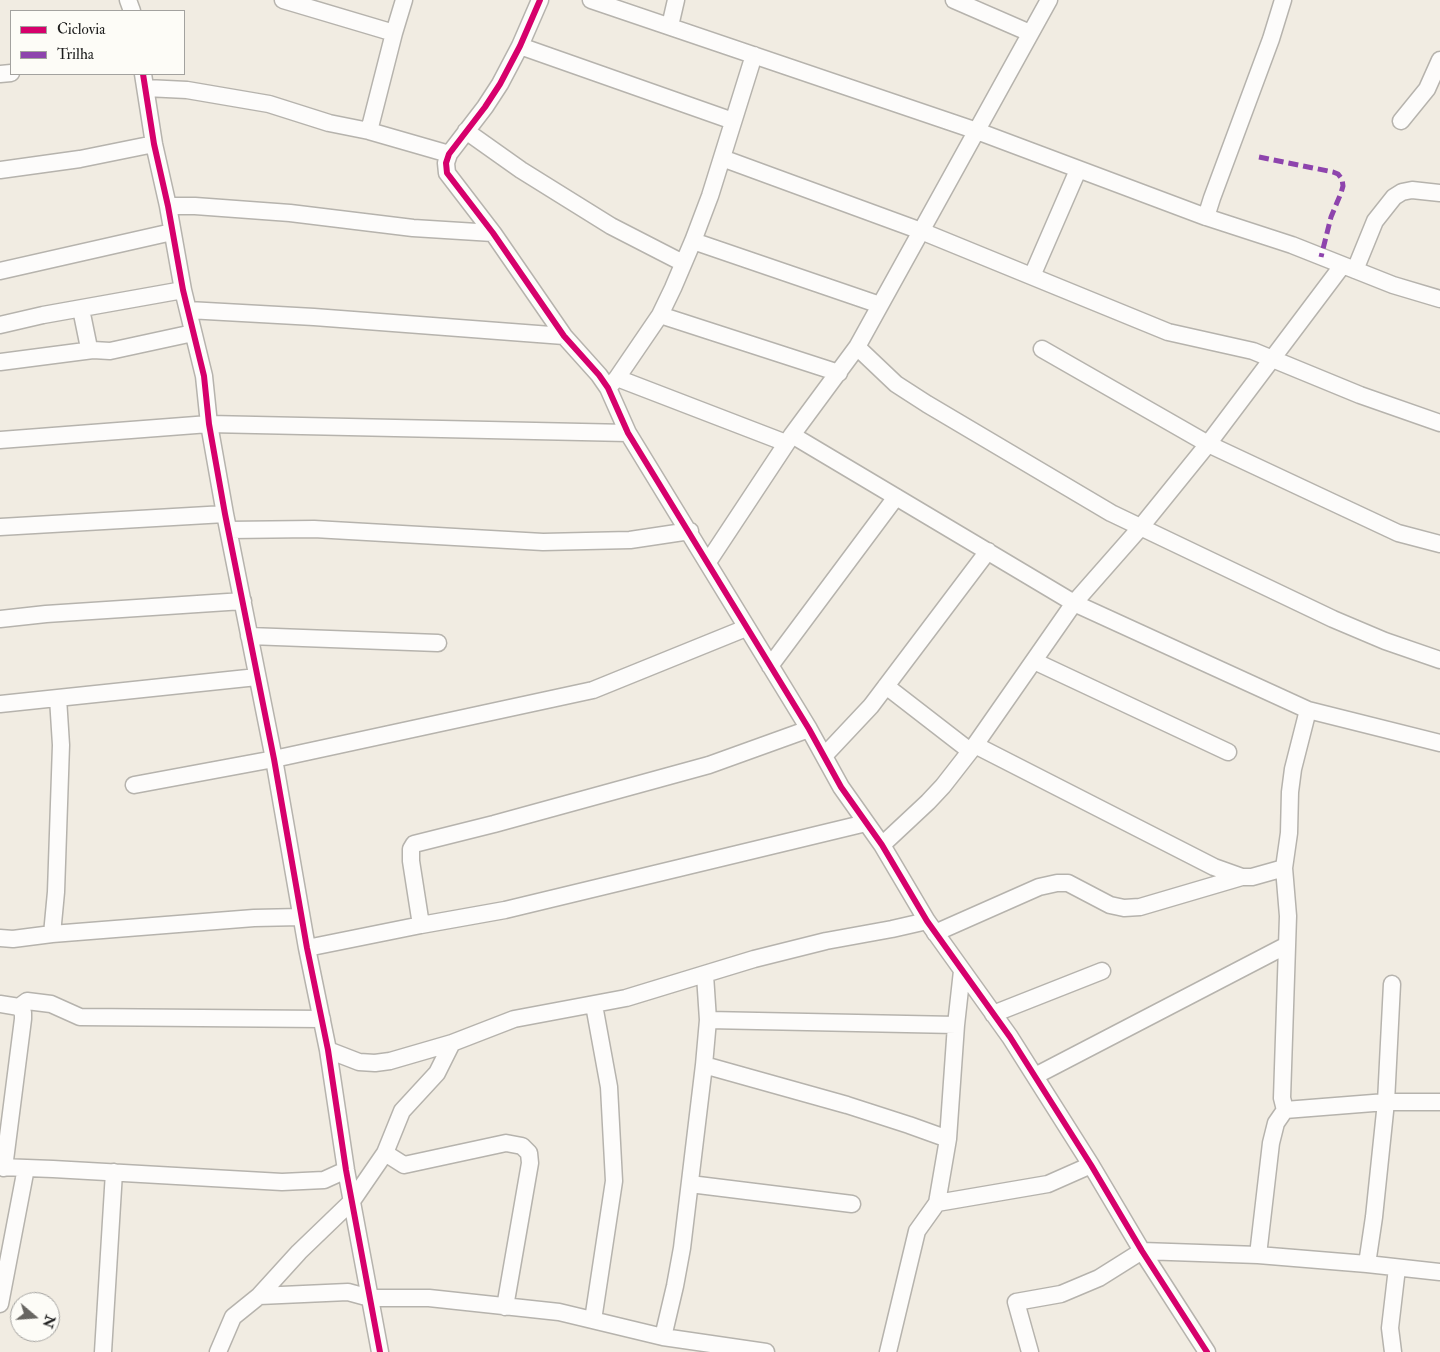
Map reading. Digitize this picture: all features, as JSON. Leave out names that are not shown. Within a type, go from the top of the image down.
[{"type":"street","points":[[283,0],[394,33]]},
{"type":"street","points":[[369,130],[404,0]]},
{"type":"street","points":[[540,0],[520,46],[485,107],[449,154],[446,163],[447,173],[493,233],[564,336],[612,383],[789,439],[896,496],[1074,603],[1308,710],[1440,742]]},
{"type":"street","points":[[591,0],[977,131],[1206,217],[1292,245],[1393,285],[1440,299]]},
{"type":"street","points":[[670,26],[676,0]]},
{"type":"street","points":[[954,0],[1030,33]]},
{"type":"street","points":[[708,562],[789,439],[857,347],[1049,0]]},
{"type":"street","points":[[1206,217],[1271,39],[1283,0]]},
{"type":"street","points":[[520,46],[733,121]]},
{"type":"street","points":[[612,383],[660,315],[693,242],[722,158],[754,55]]},
{"type":"street","points":[[1401,121],[1427,89],[1440,60]]},
{"type":"street","points":[[380,1352],[346,1170],[328,1050],[307,948],[274,759],[209,424],[204,376],[183,290],[168,206],[154,144],[145,81],[269,104],[329,123],[369,130],[449,154]]},
{"type":"street","points":[[466,131],[522,170],[611,226],[683,263]]},
{"type":"street","points":[[0,170],[80,159],[154,144]]},
{"type":"street","points":[[722,158],[921,232],[1168,332],[1239,348],[1274,359],[1312,377],[1440,423]]},
{"type":"street","points":[[1032,276],[1078,170]]},
{"type":"street","points":[[882,845],[928,802],[973,748],[1074,603],[1140,528],[1348,268],[1375,221],[1394,197],[1402,192],[1412,190],[1440,193]]},
{"type":"street","points":[[168,206],[195,206],[290,213],[404,227],[493,233]]},
{"type":"street","points":[[0,271],[172,232]]},
{"type":"street","points":[[693,242],[880,305]]},
{"type":"street","points":[[0,325],[183,290]]},
{"type":"street","points":[[81,310],[89,348],[93,350]]},
{"type":"street","points":[[188,310],[314,317],[564,336]]},
{"type":"street","points":[[660,315],[838,372]]},
{"type":"street","points":[[0,362],[93,350],[110,351],[193,334]]},
{"type":"street","points":[[857,347],[896,384],[927,404],[1090,501],[1140,528],[1339,621],[1385,641],[1440,660]]},
{"type":"street","points":[[1042,349],[1208,444],[1398,533],[1440,544]]},
{"type":"street","points":[[612,383],[628,433],[690,531],[746,628],[809,729],[841,786],[882,845],[931,927],[1035,1076],[1142,1251],[1207,1352]]},
{"type":"street","points":[[0,440],[209,424],[628,433]]},
{"type":"street","points":[[770,666],[896,496]]},
{"type":"street","points":[[0,526],[227,522],[543,542],[630,540],[690,531]]},
{"type":"street","points":[[824,756],[846,735],[886,686],[988,551]]},
{"type":"street","points":[[0,619],[56,613],[243,600]]},
{"type":"street","points":[[134,785],[274,759],[593,690],[746,628]]},
{"type":"street","points":[[249,636],[438,643]]},
{"type":"street","points":[[1034,661],[1228,752]]},
{"type":"street","points":[[0,704],[257,677]]},
{"type":"street","points":[[886,686],[973,748],[1214,867],[1242,878]]},
{"type":"street","points":[[52,934],[56,892],[61,745],[58,698]]},
{"type":"street","points":[[1258,1255],[1271,1143],[1276,1123],[1285,1110],[1282,1098],[1288,916],[1284,868],[1289,833],[1290,792],[1293,768],[1308,710]]},
{"type":"street","points":[[421,925],[411,861],[411,849],[414,844],[709,765],[809,729]]},
{"type":"street","points":[[307,948],[505,910],[797,838],[866,823]]},
{"type":"street","points":[[328,1050],[359,1062],[376,1063],[390,1061],[452,1043],[514,1019],[626,998],[826,941],[892,929],[931,927],[1039,887],[1057,883],[1068,883],[1110,904],[1124,908],[1140,908],[1242,878],[1284,868]]},
{"type":"street","points":[[0,938],[13,939],[52,934],[254,918],[302,917]]},
{"type":"street","points":[[1035,1076],[1287,945]]},
{"type":"street","points":[[888,1352],[917,1230],[937,1203],[948,1139],[962,971]]},
{"type":"street","points":[[993,1014],[1102,971]]},
{"type":"street","points":[[663,1337],[680,1258],[704,1065],[708,1020],[705,975]]},
{"type":"street","points":[[1367,1264],[1386,1102],[1392,984]]},
{"type":"street","points":[[0,1004],[19,1007],[27,1001],[50,1004],[80,1017],[322,1019]]},
{"type":"street","points":[[593,1320],[614,1180],[609,1087],[594,1005]]},
{"type":"street","points":[[19,1007],[23,1013],[23,1019],[2,1168],[114,1172],[282,1182],[324,1180],[346,1170]]},
{"type":"street","points":[[708,1020],[956,1025]]},
{"type":"street","points":[[218,1352],[234,1317],[259,1296],[299,1252],[352,1201],[385,1153],[402,1111],[437,1074],[452,1043]]},
{"type":"street","points":[[704,1065],[847,1105],[948,1139]]},
{"type":"street","points":[[1285,1110],[1386,1102],[1440,1102]]},
{"type":"street","points":[[385,1153],[404,1166],[506,1143],[522,1146],[529,1152],[530,1163],[505,1307]]},
{"type":"street","points":[[937,1203],[1048,1184],[1091,1165]]},
{"type":"street","points":[[0,1304],[26,1168]]},
{"type":"street","points":[[103,1352],[114,1172]]},
{"type":"street","points":[[690,1184],[852,1204]]},
{"type":"street","points":[[1030,1352],[1016,1302],[1061,1294],[1099,1278],[1142,1251],[1258,1255],[1440,1272]]},
{"type":"street","points":[[1393,1352],[1390,1328],[1397,1268]]},
{"type":"street","points":[[259,1296],[348,1292],[370,1298],[429,1298],[559,1312],[663,1337],[766,1352]]},
{"type":"marked path","points":[[1259,157],[1333,172],[1342,179],[1343,186],[1331,217],[1321,257]]},
{"type":"cycle path","points":[[540,0],[520,46],[500,84],[449,154],[446,163],[447,173],[493,233],[564,336],[599,375],[608,388],[628,433],[809,729],[841,787],[882,845],[927,921],[1010,1037],[1091,1165],[1142,1251],[1207,1352]]},
{"type":"cycle path","points":[[143,75],[154,144],[168,206],[183,290],[204,376],[209,424],[225,514],[274,759],[307,948],[328,1050],[346,1170],[380,1352]]}]
